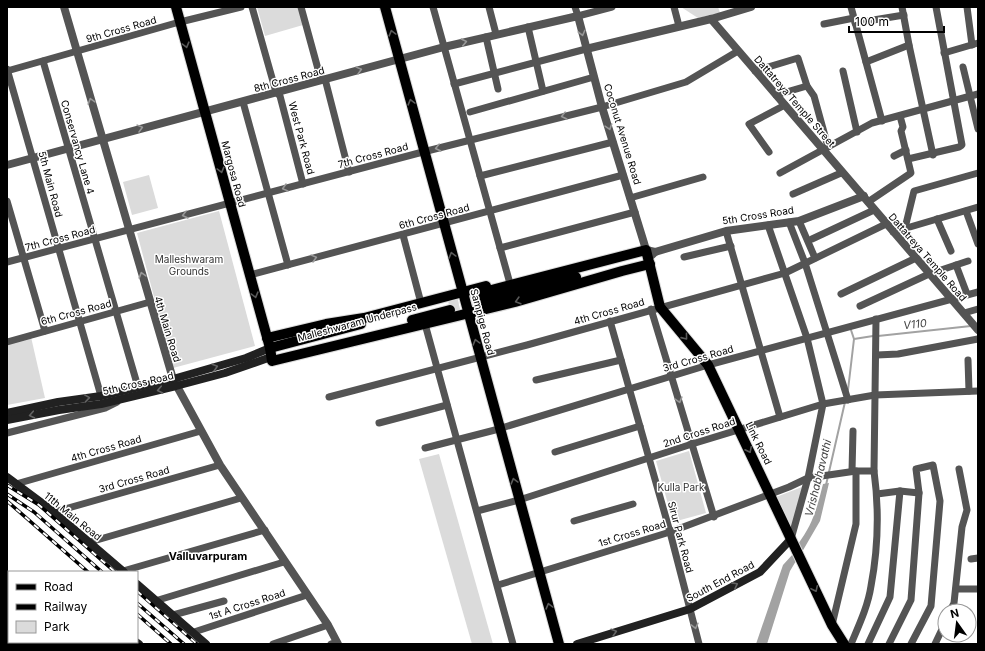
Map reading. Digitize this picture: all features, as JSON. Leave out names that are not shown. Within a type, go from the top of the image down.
[{"type":"main road","name":"Margosa Road","points":[[176,7],[270,351]]},
{"type":"main road","name":"Sampige Road","points":[[385,7],[559,644]]},
{"type":"main road","name":"5th Cross Road","points":[[627,254],[649,254],[480,297],[627,254]]},
{"type":"main road","points":[[270,351],[326,324],[364,318],[509,280],[649,254]]},
{"type":"main road","points":[[270,351],[425,324],[468,314],[649,254]]},
{"type":"main road","name":"Link Road","points":[[649,254],[656,308],[708,366],[832,625],[844,644]]},
{"type":"main road","name":"Malleshwaram Underpass","points":[[270,351],[449,305]]},
{"type":"main road","name":"5th Cross Road","points":[[7,420],[124,398],[175,383],[270,351]]},
{"type":"main road","name":"5th Cross Road","points":[[7,413],[58,402],[101,396],[138,387],[175,383]]},
{"type":"main road","name":"11th Main Road","points":[[8,476],[16,484],[54,512],[90,542],[122,571]]},
{"type":"main road","name":"South End Road","points":[[577,644],[690,609],[760,572],[795,547]]},
{"type":"main road","points":[[138,585],[206,644]]},
{"type":"street","name":"4th Main Road","points":[[64,7],[76,52],[175,383],[220,465],[328,626],[335,643]]},
{"type":"street","name":"9th Cross Road","points":[[7,70],[76,52],[217,10],[241,7]]},
{"type":"street","name":"West Park Road","points":[[252,7],[276,92],[280,96],[303,184]]},
{"type":"street","points":[[301,7],[348,172]]},
{"type":"street","points":[[433,7],[509,280]]},
{"type":"street","points":[[489,7],[496,34]]},
{"type":"street","points":[[575,7],[578,16],[612,7]]},
{"type":"street","points":[[674,7],[679,26]]},
{"type":"street","points":[[454,84],[586,49],[711,19],[751,7]]},
{"type":"street","points":[[851,7],[882,121]]},
{"type":"street","points":[[902,7],[922,110],[933,155]]},
{"type":"street","points":[[908,159],[933,155],[962,145],[936,7]]},
{"type":"street","points":[[944,53],[975,44],[967,7]]},
{"type":"street","points":[[824,24],[904,15]]},
{"type":"street","name":"8th Cross Road","points":[[7,165],[444,47],[578,16]]},
{"type":"street","name":"Coconut Avenue Road","points":[[578,16],[602,107],[649,254]]},
{"type":"street","name":"Dattatreya Temple Street","points":[[711,19],[776,95],[826,148],[841,173],[866,199]]},
{"type":"street","points":[[528,27],[543,91]]},
{"type":"street","points":[[486,37],[498,89]]},
{"type":"street","points":[[866,62],[909,45]]},
{"type":"street","name":"7th Cross Road","points":[[7,262],[470,140],[602,107],[686,82],[738,51]]},
{"type":"street","points":[[756,71],[798,58],[807,86],[814,96],[826,148]]},
{"type":"street","name":"Conservancy Lane 4","points":[[43,61],[116,312]]},
{"type":"street","points":[[963,67],[978,129]]},
{"type":"street","name":"5th Main Road","points":[[7,70],[101,396]]},
{"type":"street","points":[[843,71],[857,132]]},
{"type":"street","points":[[470,112],[594,78]]},
{"type":"street","points":[[776,95],[807,86]]},
{"type":"street","points":[[780,173],[872,123],[978,94]]},
{"type":"street","points":[[243,102],[288,265]]},
{"type":"street","points":[[769,152],[749,124],[785,105]]},
{"type":"street","points":[[866,199],[911,173],[900,116]]},
{"type":"street","points":[[480,176],[613,142]]},
{"type":"street","points":[[894,156],[906,150]]},
{"type":"street","points":[[793,194],[841,173]]},
{"type":"street","points":[[905,228],[914,190],[978,174]]},
{"type":"street","name":"6th Cross Road","points":[[250,275],[624,175]]},
{"type":"street","points":[[630,198],[703,177]]},
{"type":"street","name":"Dattatreya Temple Road","points":[[866,199],[976,327]]},
{"type":"street","name":"5th Cross Road","points":[[649,254],[726,231],[799,221],[866,199]]},
{"type":"street","points":[[7,202],[45,331]]},
{"type":"street","points":[[893,232],[978,207]]},
{"type":"street","points":[[812,239],[874,210]]},
{"type":"street","points":[[966,210],[978,244]]},
{"type":"street","points":[[500,248],[635,212]]},
{"type":"street","points":[[937,219],[951,251]]},
{"type":"street","points":[[799,221],[815,258]]},
{"type":"street","points":[[789,222],[806,263],[826,333],[848,400]]},
{"type":"street","name":"4th Cross Road","points":[[330,397],[480,358],[785,273],[886,224]]},
{"type":"street","points":[[768,225],[807,338],[823,404],[795,547]]},
{"type":"street","points":[[726,231],[780,417]]},
{"type":"street","points":[[403,235],[421,303]]},
{"type":"street","points":[[684,257],[731,246]]},
{"type":"street","points":[[841,294],[916,258]]},
{"type":"street","points":[[860,306],[929,274],[968,261]]},
{"type":"street","points":[[956,265],[967,294]]},
{"type":"street","name":"3rd Cross Road","points":[[425,448],[500,429],[672,376],[951,298],[978,292]]},
{"type":"street","name":"6th Cross Road","points":[[7,342],[150,302]]},
{"type":"street","points":[[656,308],[672,376],[714,517]]},
{"type":"street","points":[[964,313],[978,309]]},
{"type":"street","points":[[116,312],[138,387]]},
{"type":"street","points":[[852,644],[871,586],[876,530],[877,494],[874,471],[877,355],[876,319]]},
{"type":"street","name":"Sirur Park Road","points":[[610,321],[670,532],[699,644]]},
{"type":"street","points":[[425,324],[513,644]]},
{"type":"street","points":[[877,355],[898,354],[978,339]]},
{"type":"street","points":[[536,380],[621,360]]},
{"type":"street","points":[[968,360],[969,391]]},
{"type":"street","name":"2nd Cross Road","points":[[477,511],[520,500],[692,444],[823,404],[875,395],[978,391]]},
{"type":"street","points":[[7,433],[105,408],[124,398]]},
{"type":"street","points":[[379,423],[447,405]]},
{"type":"street","points":[[555,452],[640,426]]},
{"type":"street","name":"4th Cross Road","points":[[16,484],[201,431]]},
{"type":"street","points":[[832,625],[856,524],[853,432]]},
{"type":"street","name":"3rd Cross Road","points":[[54,512],[220,465]]},
{"type":"street","points":[[889,644],[911,600],[919,492],[916,469],[933,465],[940,501],[931,606],[911,644]]},
{"type":"street","points":[[954,603],[962,527],[967,510],[960,469]]},
{"type":"street","name":"1st Cross Road","points":[[498,585],[714,517],[808,478],[854,471],[874,471]]},
{"type":"street","points":[[868,644],[890,597],[900,492]]},
{"type":"street","points":[[877,494],[919,492]]},
{"type":"street","points":[[90,542],[241,498]]},
{"type":"street","points":[[574,521],[633,504]]},
{"type":"street","points":[[126,571],[265,530]]},
{"type":"street","points":[[155,601],[284,562]]},
{"type":"street","points":[[956,589],[978,589]]},
{"type":"street","name":"1st A Cross Road","points":[[194,632],[307,595]]},
{"type":"street","points":[[173,616],[224,601]]},
{"type":"street","points":[[273,644],[328,626]]},
{"type":"green space","points":[[257,7],[299,7],[303,25],[265,36]]},
{"type":"green space","points":[[681,7],[718,7],[720,13],[698,18]]},
{"type":"green space","points":[[149,175],[158,208],[132,215],[123,182]]},
{"type":"green space","name":"Malleshwaram Grounds","points":[[219,211],[255,346],[173,368],[137,233]]},
{"type":"green space","points":[[31,337],[45,398],[7,405],[7,344]]},
{"type":"green space","name":"Kulla Park","points":[[689,451],[706,513],[673,522],[656,461]]},
{"type":"green space","points":[[439,454],[493,644],[472,644],[419,459]]},
{"type":"green space","points":[[802,487],[792,530],[776,497]]},
{"type":"shaded area","points":[[829,483],[820,521],[802,552],[798,544],[814,516],[823,484]]},
{"type":"shaded area","points":[[793,554],[796,561],[790,571],[767,644],[756,644],[783,565]]},
{"type":"waterway","name":"V110","points":[[878,336],[971,326]]},
{"type":"waterway","name":"Vrishabhavathi","points":[[848,390],[854,339],[851,330]]},
{"type":"waterway","name":"V110","points":[[854,339],[873,336]]},
{"type":"waterway","name":"Vrishabhavathi","points":[[826,485],[845,402]]},
{"type":"tunnel","points":[[448,301],[480,293]]},
{"type":"tunnel","points":[[450,310],[481,302]]},
{"type":"railway","points":[[7,485],[39,505],[114,571]]},
{"type":"railway","points":[[7,494],[34,512],[101,571]]},
{"type":"railway","points":[[7,501],[87,571]]},
{"type":"railway","points":[[138,592],[197,644]]},
{"type":"railway","points":[[138,604],[184,644]]},
{"type":"railway","points":[[138,615],[171,644]]},
{"type":"district","name":"Valluvarpuram","points":[[208,556]]}]
